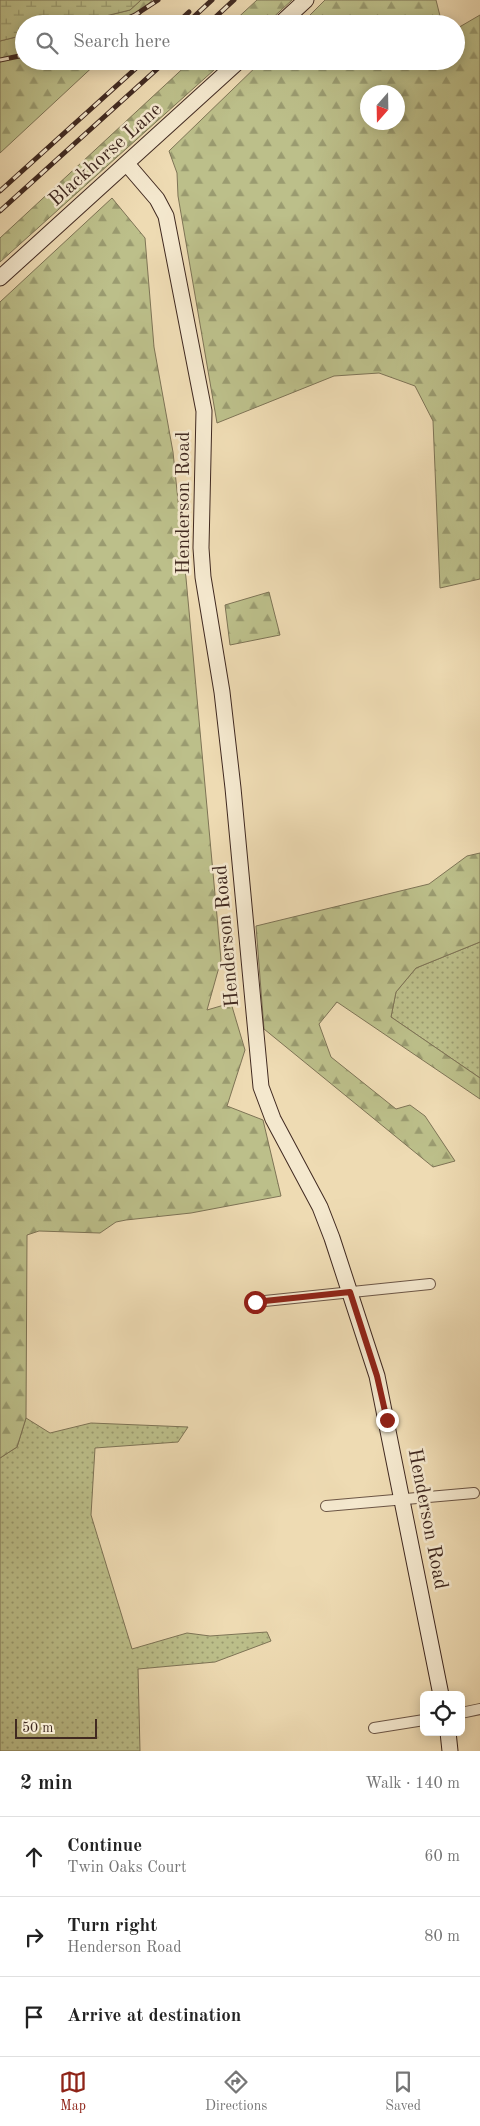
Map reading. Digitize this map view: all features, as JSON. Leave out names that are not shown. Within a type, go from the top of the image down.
[{"type":"street","points":[[290,15],[306,0]]},
{"type":"street","name":"Blackhorse Lane","points":[[0,278],[229,70]]},
{"type":"street","name":"Henderson Road","points":[[127,164],[157,199],[166,216],[204,411],[201,548],[203,577],[222,692],[233,788],[261,1087],[273,1119],[320,1207],[377,1376],[440,1691]]},
{"type":"street","points":[[255,1302],[430,1284]]},
{"type":"street","points":[[326,1506],[474,1493]]},
{"type":"street","points":[[465,1712],[480,1709]]},
{"type":"street","points":[[374,1728],[420,1721]]},
{"type":"street","points":[[448,1736],[450,1751]]},
{"type":"green space","points":[[0,0],[141,0],[130,10],[110,15],[15,15],[15,37],[0,41]]},
{"type":"green space","points":[[141,0],[152,0],[140,15],[110,15],[130,10]]},
{"type":"green space","points":[[257,0],[292,0],[276,15],[241,15]]},
{"type":"green space","points":[[325,0],[436,0],[440,15],[310,15]]},
{"type":"green space","points":[[480,15],[480,579],[440,588],[433,421],[415,386],[379,373],[334,376],[217,423],[178,196],[177,173],[169,151],[253,70],[465,70],[465,24]]},
{"type":"green space","points":[[15,37],[15,70],[89,70],[0,153],[0,41]]},
{"type":"green space","points":[[181,70],[214,70],[0,262],[0,238]]},
{"type":"green space","points":[[112,198],[145,238],[154,347],[173,452],[221,960],[207,1010],[231,1003],[245,1050],[227,1106],[263,1120],[281,1196],[191,1213],[116,1222],[100,1233],[39,1231],[27,1235],[26,1418],[17,1447],[0,1458],[0,302]]},
{"type":"green space","points":[[269,592],[280,635],[230,645],[225,605]]},
{"type":"green space","points":[[480,853],[480,942],[416,968],[396,992],[391,1017],[480,1078],[480,1099],[337,1002],[319,1024],[331,1057],[396,1109],[410,1105],[425,1116],[455,1161],[433,1167],[264,1029],[256,926],[429,884],[467,856]]},
{"type":"green space","points":[[480,942],[480,1078],[391,1017],[396,992],[416,968]]},
{"type":"green space","points":[[26,1418],[50,1433],[91,1423],[188,1427],[178,1442],[95,1448],[91,1515],[132,1649],[187,1633],[210,1636],[267,1632],[271,1641],[215,1662],[138,1669],[140,1751],[0,1751],[0,1458],[17,1447]]},
{"type":"railway","points":[[135,15],[158,0]]},
{"type":"railway","points":[[196,15],[212,0]]},
{"type":"railway","points":[[218,15],[234,0]]},
{"type":"railway","points":[[186,15],[189,12]]},
{"type":"railway","points":[[0,60],[15,57]]},
{"type":"railway","points":[[0,191],[134,70]]},
{"type":"railway","points":[[0,211],[156,70]]},
{"type":"route","points":[[255,1302],[350,1292],[377,1376],[387,1420]]}]
